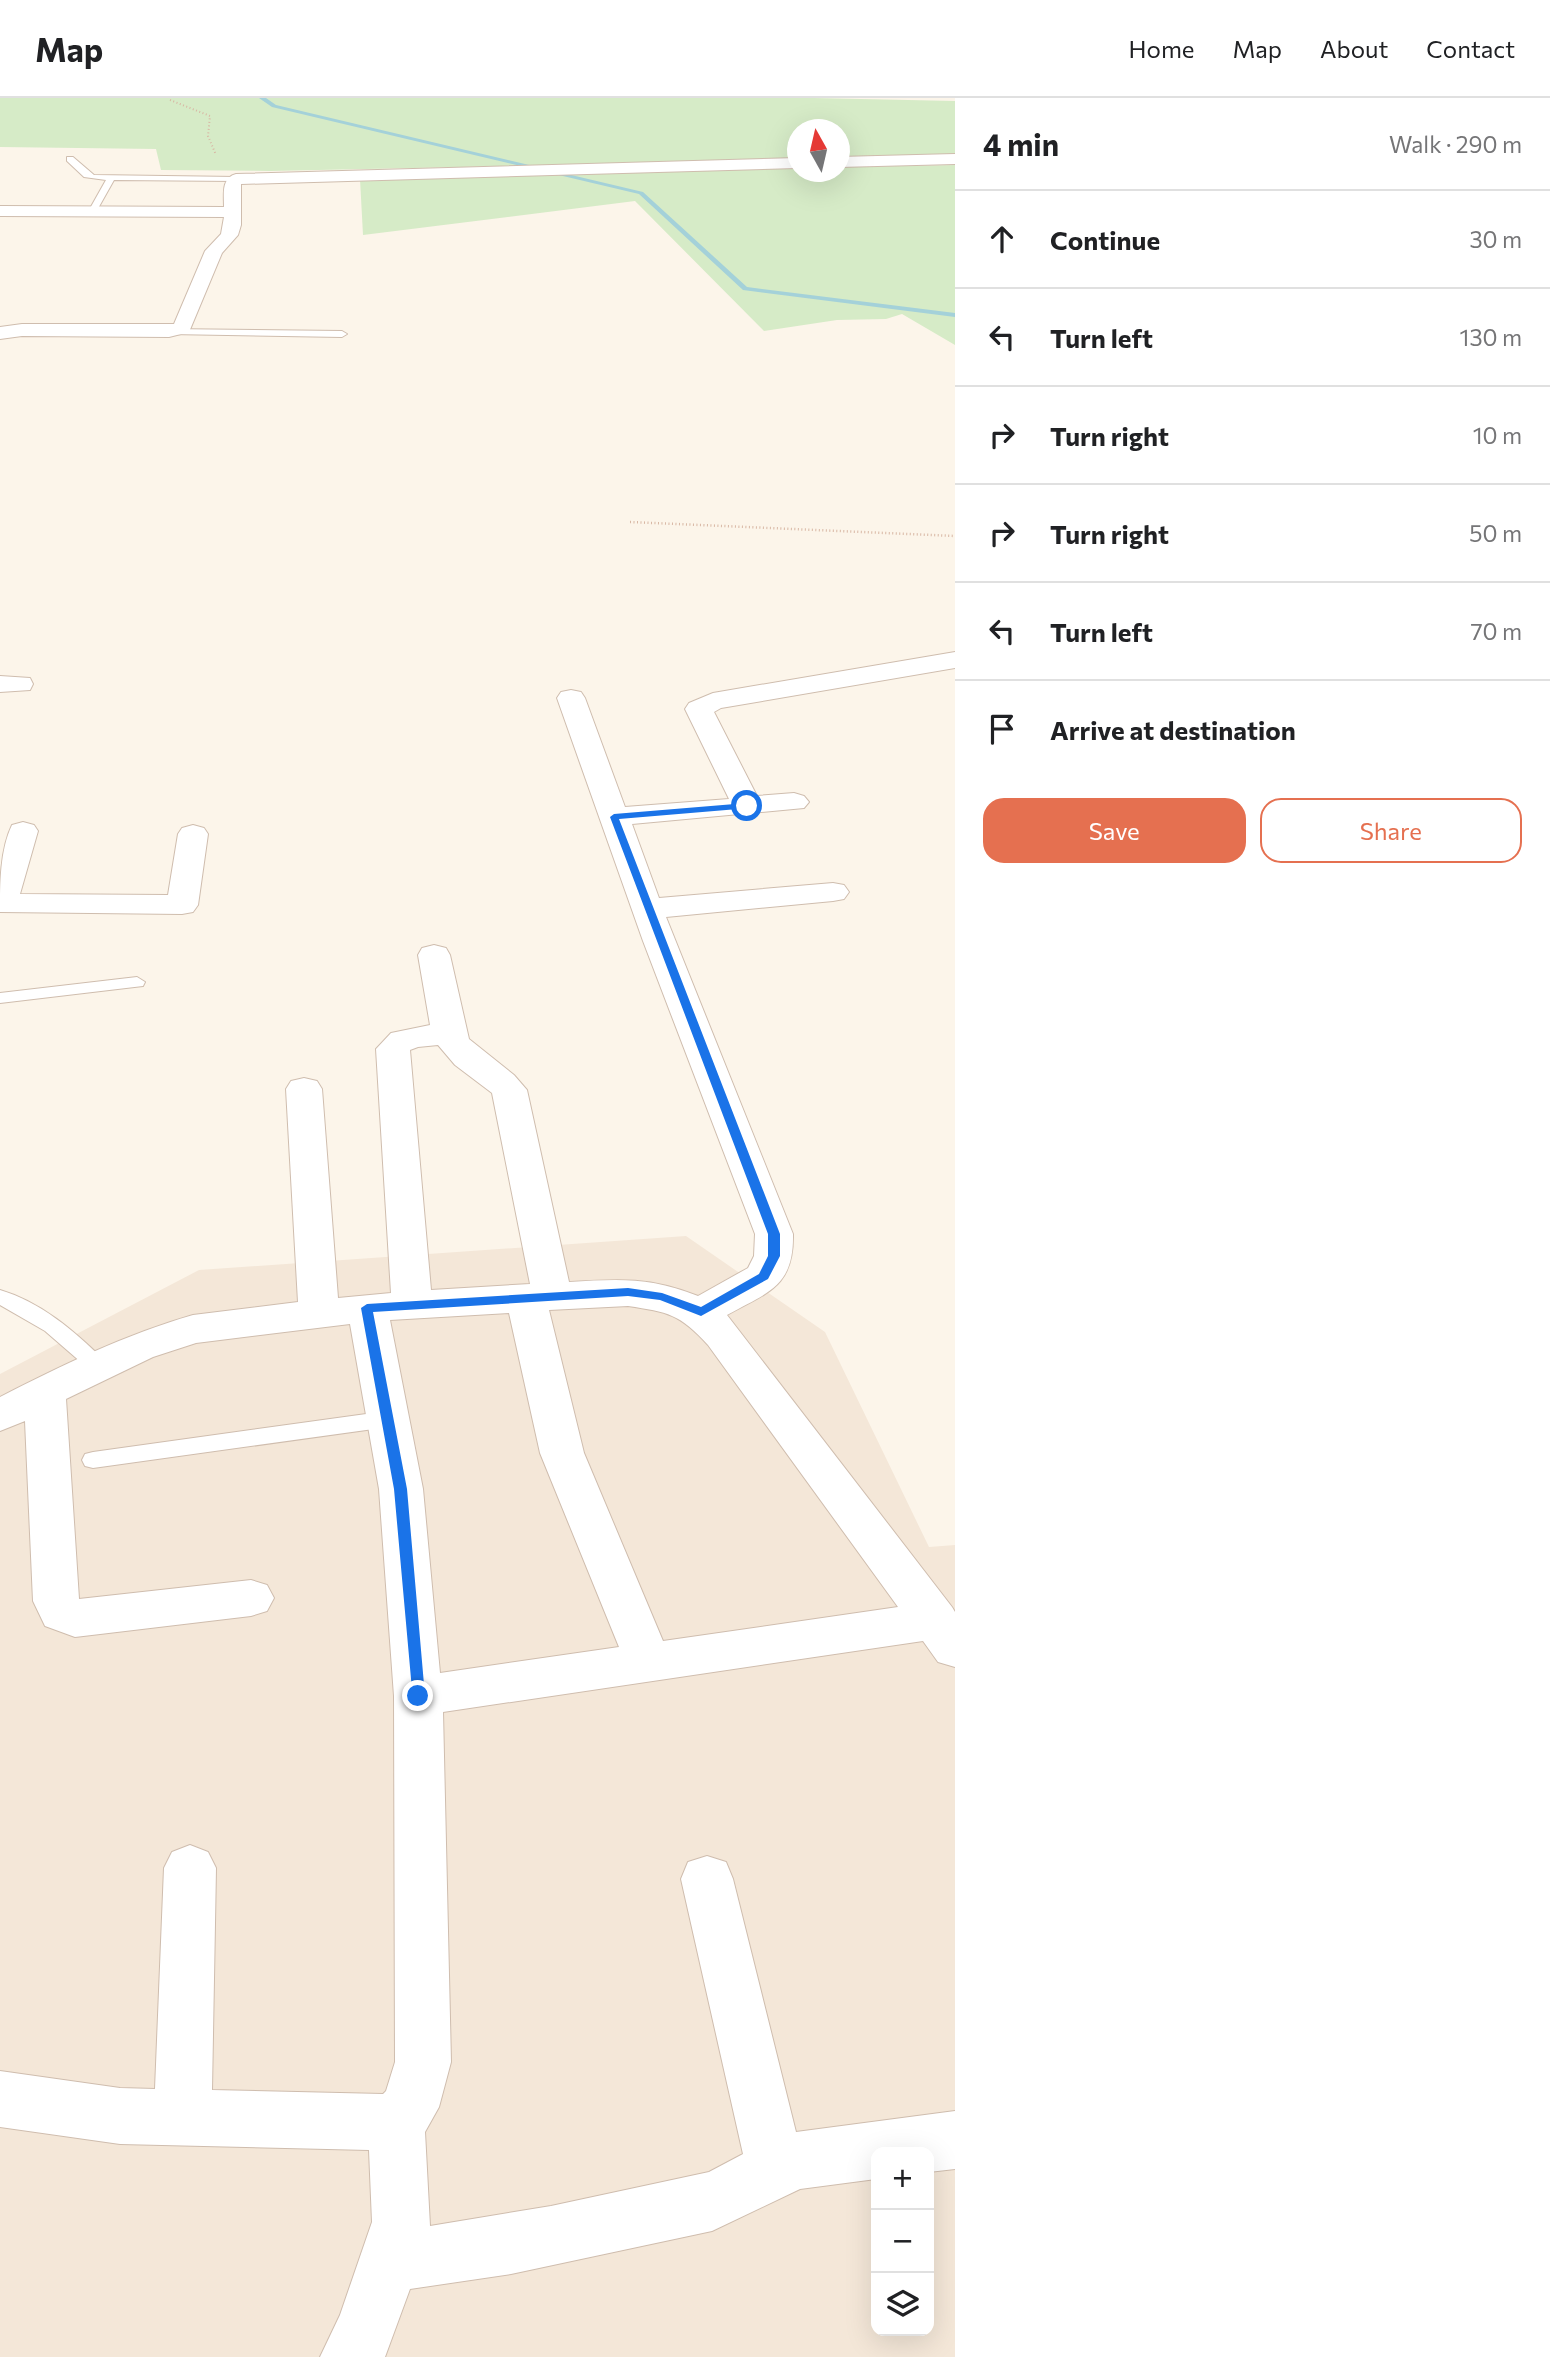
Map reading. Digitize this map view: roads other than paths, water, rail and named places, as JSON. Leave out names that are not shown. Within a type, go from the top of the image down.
[{"type":"street","points":[[850,162],[955,159]]},
{"type":"street","points":[[229,179],[787,163]]},
{"type":"street","points":[[0,333],[169,331],[185,327],[214,251],[229,235],[233,212],[233,182],[229,179]]},
{"type":"street","points":[[0,211],[233,212]]},
{"type":"street","points":[[747,806],[699,709],[713,701],[955,660]]},
{"type":"street","points":[[571,698],[647,909],[774,1234],[774,1256],[764,1276],[701,1312]]},
{"type":"street","points":[[614,817],[794,802]]},
{"type":"street","points":[[23,831],[1,903],[182,905],[193,834]]},
{"type":"street","points":[[647,909],[833,892]]},
{"type":"street","points":[[434,955],[449,1034],[454,1046],[494,1073],[509,1090],[562,1453],[595,1538],[649,1662]]},
{"type":"street","points":[[366,1309],[393,1049],[396,1042],[404,1039],[449,1034]]},
{"type":"street","points":[[304,1089],[366,1309],[388,1419],[401,1489],[418,1696],[423,2062],[410,2108],[396,2123],[402,2222],[366,2330],[351,2357]]},
{"type":"street","points":[[0,1416],[97,1365],[138,1347],[193,1329],[366,1309],[539,1297],[628,1292],[662,1297],[701,1312],[722,1335],[945,1634]]},
{"type":"street","points":[[45,1392],[56,1601],[62,1614],[75,1618],[251,1598]]},
{"type":"street","points":[[418,1696],[649,1662],[945,1634]]},
{"type":"street","points":[[183,2118],[190,1868]]},
{"type":"street","points":[[707,1879],[775,2167]]},
{"type":"street","points":[[0,2099],[120,2116],[396,2123]]},
{"type":"street","points":[[389,2261],[453,2255],[549,2238],[712,2201],[735,2192],[775,2167],[800,2160],[955,2140]]},
{"type":"lane","points":[[70,159],[87,175],[111,178],[229,179]]},
{"type":"lane","points":[[92,212],[111,178]]},
{"type":"lane","points":[[169,331],[342,334]]},
{"type":"lane","points":[[0,998],[138,982]]},
{"type":"lane","points":[[0,1297],[39,1314],[58,1327],[97,1365]]},
{"type":"lane","points":[[93,1460],[388,1419]]},
{"type":"waterway","points":[[262,98],[274,106],[641,193],[745,289],[955,315]]}]
